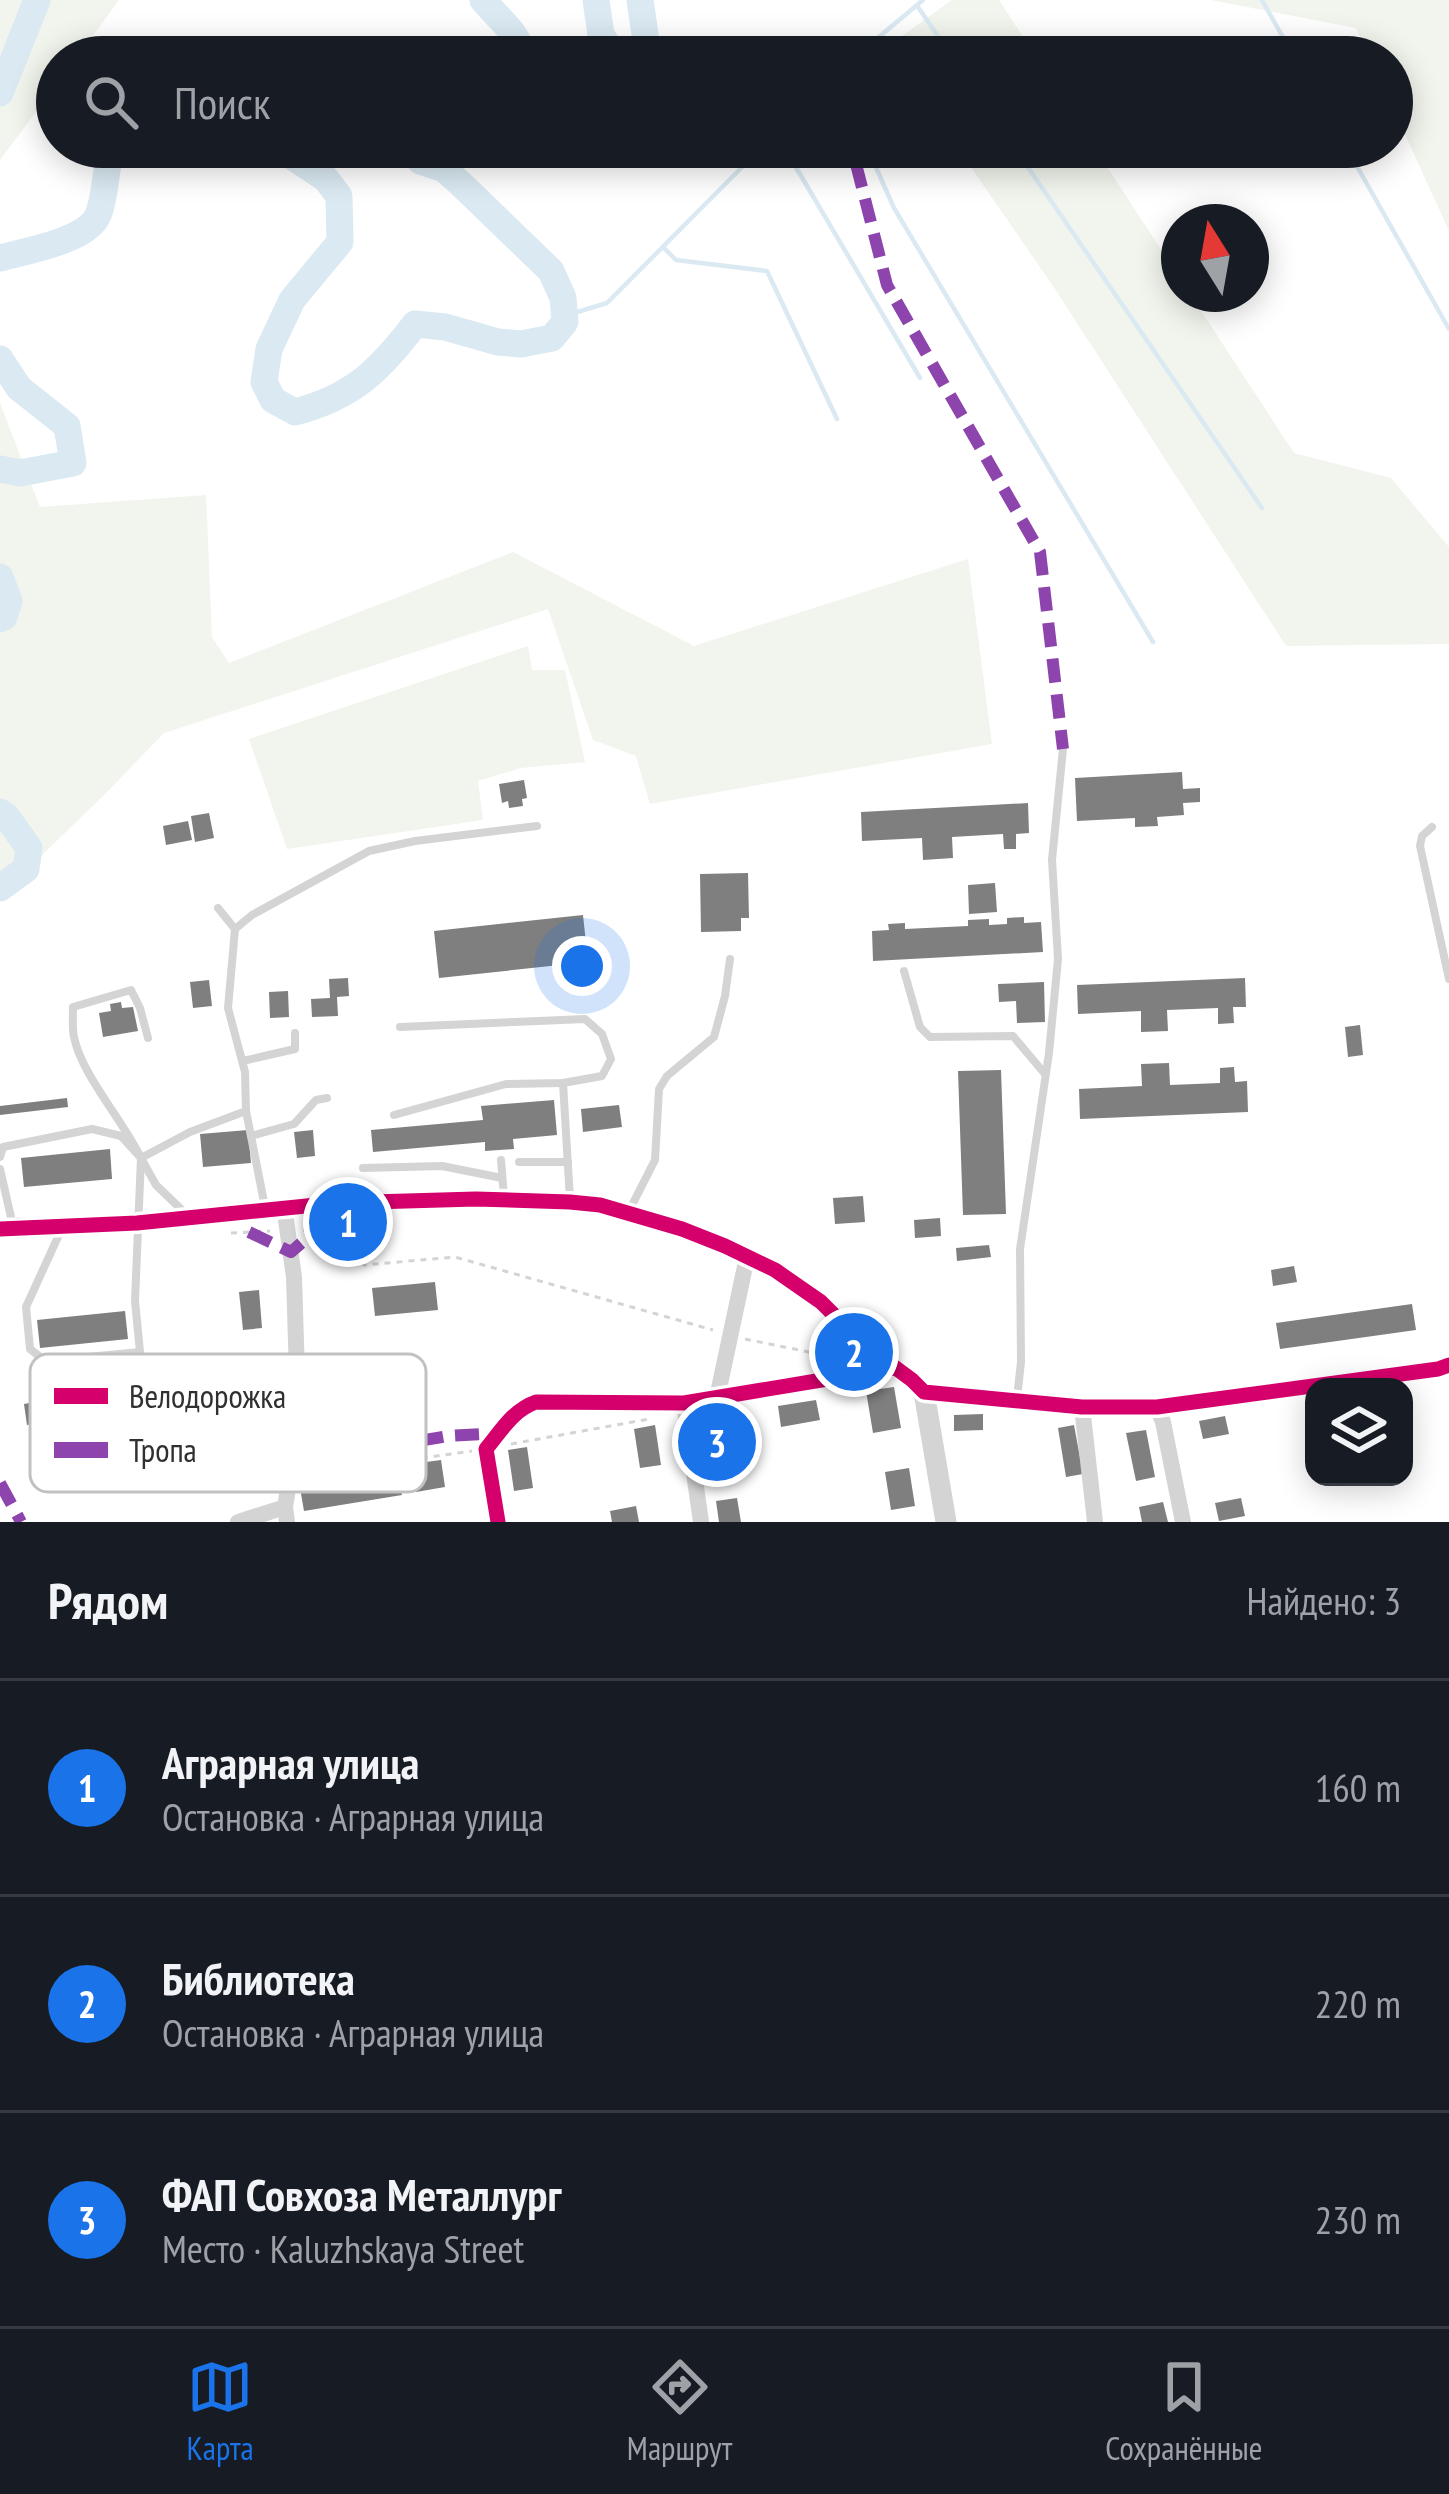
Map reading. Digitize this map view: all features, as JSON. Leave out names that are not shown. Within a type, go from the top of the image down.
[{"type":"street","points":[[7,1228],[137,1223],[503,1189],[628,1212],[682,1228],[747,1256],[803,1288],[886,1369],[912,1379],[924,1392],[946,1522]]},
{"type":"street","points":[[275,1207],[287,1230],[294,1277],[296,1354]]},
{"type":"street","points":[[717,1398],[747,1256]]},
{"type":"street","points":[[498,1522],[486,1449],[513,1414],[536,1402],[685,1408],[717,1398],[886,1369]]},
{"type":"street","points":[[924,1392],[1082,1407],[1156,1407],[1445,1372]]},
{"type":"street","points":[[1082,1407],[1095,1522]]},
{"type":"street","points":[[1156,1407],[1183,1522]]},
{"type":"street","points":[[685,1408],[701,1522]]},
{"type":"street","points":[[238,1522],[286,1514]]},
{"type":"lane","points":[[1017,1400],[1020,1249],[1058,959],[1052,860],[1063,749]]},
{"type":"lane","points":[[235,929],[369,851],[537,826]]},
{"type":"lane","points":[[1432,827],[1422,836],[1420,846],[1449,980]]},
{"type":"lane","points":[[218,908],[235,929],[228,1008],[245,1072],[251,1136],[275,1207]]},
{"type":"lane","points":[[628,1212],[655,1160],[659,1089],[683,1061],[714,1037],[730,959]]},
{"type":"lane","points":[[904,971],[920,1027],[930,1037],[1013,1036],[1046,1075]]},
{"type":"lane","points":[[148,1038],[130,990],[73,1007],[74,1037],[82,1059],[156,1185],[189,1217]]},
{"type":"lane","points":[[394,1114],[506,1084],[563,1083],[602,1076],[611,1058],[602,1034],[585,1019],[400,1027]]},
{"type":"lane","points":[[242,1061],[295,1049],[295,1033]]},
{"type":"lane","points":[[563,1083],[570,1202]]},
{"type":"lane","points":[[251,1136],[294,1124],[316,1100],[327,1098]]},
{"type":"lane","points":[[140,1158],[246,1111]]},
{"type":"lane","points":[[0,1157],[3,1147],[92,1130],[121,1136],[140,1158],[135,1300],[140,1352],[119,1354]]},
{"type":"lane","points":[[363,1168],[442,1166],[503,1189],[501,1160]]},
{"type":"lane","points":[[519,1162],[568,1162]]},
{"type":"lane","points":[[0,1169],[7,1228]]},
{"type":"lane","points":[[37,1354],[30,1349],[26,1307],[62,1226]]},
{"type":"path","points":[[226,1233],[331,1231],[364,1264],[454,1257],[730,1335],[886,1369]]},
{"type":"path","points":[[426,1458],[685,1408]]},
{"type":"shaded area","points":[[0,0],[119,0],[92,36],[36,36],[36,112],[0,160]]},
{"type":"shaded area","points":[[952,0],[999,0],[1022,36],[902,36]]},
{"type":"shaded area","points":[[1211,0],[1449,0],[1449,231],[1413,152],[1413,36],[1360,36],[1356,28]]},
{"type":"shaded area","points":[[972,168],[1108,168],[1161,249],[1161,312],[1202,312],[1294,453],[1391,478],[1449,547],[1449,644],[1286,646]]},
{"type":"shaded area","points":[[0,403],[40,507],[206,495],[212,637],[229,663],[513,552],[694,646],[968,559],[992,744],[650,804],[636,756],[593,740],[548,609],[164,733],[0,896]]},
{"type":"shaded area","points":[[528,646],[532,670],[565,670],[585,762],[521,768],[478,781],[483,820],[287,849],[249,739]]},
{"type":"building","points":[[1182,772],[1183,789],[1200,788],[1200,802],[1183,803],[1184,815],[1157,817],[1158,826],[1135,827],[1135,818],[1077,821],[1075,778]]},
{"type":"building","points":[[524,780],[527,798],[522,799],[523,806],[509,808],[508,801],[502,803],[499,784]]},
{"type":"building","points":[[1028,803],[1029,833],[1016,834],[1016,849],[1004,849],[1003,834],[952,837],[953,858],[923,860],[922,838],[862,841],[861,812]]},
{"type":"building","points":[[209,813],[214,838],[195,842],[191,816]]},
{"type":"building","points":[[188,821],[192,840],[166,845],[163,826]]},
{"type":"building","points":[[748,873],[749,918],[741,918],[741,931],[701,932],[700,874]]},
{"type":"building","points":[[995,883],[997,912],[969,914],[968,885]]},
{"type":"building","points":[[583,915],[588,962],[439,978],[434,931]]},
{"type":"building","points":[[1024,917],[1024,923],[1041,922],[1043,952],[873,961],[872,931],[889,930],[888,924],[905,923],[905,929],[968,926],[968,920],[989,919],[989,925]]},
{"type":"building","points":[[348,978],[349,996],[337,997],[338,1016],[312,1017],[311,999],[330,998],[329,979]]},
{"type":"building","points":[[1245,978],[1246,1007],[1233,1007],[1234,1023],[1218,1024],[1218,1008],[1167,1010],[1168,1031],[1141,1032],[1141,1011],[1078,1014],[1077,985]]},
{"type":"building","points":[[209,980],[212,1006],[193,1008],[190,982]]},
{"type":"building","points":[[1044,982],[1045,1022],[1017,1023],[1016,1001],[999,1002],[998,984]]},
{"type":"building","points":[[288,991],[289,1017],[270,1018],[269,992]]},
{"type":"building","points":[[121,1002],[122,1008],[133,1007],[138,1031],[103,1037],[99,1013]]},
{"type":"building","points":[[1360,1025],[1363,1055],[1348,1057],[1345,1027]]},
{"type":"building","points":[[1169,1063],[1170,1085],[1220,1083],[1220,1068],[1234,1067],[1235,1082],[1247,1081],[1248,1112],[1080,1119],[1079,1089],[1142,1086],[1141,1064]]},
{"type":"building","points":[[1001,1070],[1006,1214],[963,1215],[958,1071]]},
{"type":"building","points":[[67,1098],[68,1107],[0,1115],[0,1106]]},
{"type":"building","points":[[554,1100],[557,1135],[513,1139],[514,1149],[485,1151],[485,1142],[373,1152],[371,1130],[483,1120],[481,1106]]},
{"type":"building","points":[[619,1105],[622,1127],[583,1132],[581,1109]]},
{"type":"building","points":[[248,1130],[251,1163],[203,1167],[200,1134]]},
{"type":"building","points":[[313,1130],[315,1156],[297,1158],[294,1132]]},
{"type":"building","points":[[110,1149],[112,1179],[24,1187],[21,1158]]},
{"type":"building","points":[[863,1196],[865,1222],[835,1224],[833,1198]]},
{"type":"building","points":[[940,1218],[941,1236],[915,1238],[914,1220]]},
{"type":"building","points":[[989,1245],[991,1257],[957,1261],[956,1248]]},
{"type":"building","points":[[1294,1266],[1297,1282],[1273,1286],[1271,1270]]},
{"type":"building","points":[[435,1282],[438,1310],[375,1316],[372,1288]]},
{"type":"building","points":[[259,1290],[262,1328],[243,1330],[239,1292]]},
{"type":"building","points":[[1412,1304],[1416,1330],[1280,1349],[1276,1323]]},
{"type":"building","points":[[125,1311],[128,1339],[40,1348],[37,1320]]},
{"type":"building","points":[[894,1387],[901,1428],[873,1433],[866,1391]]},
{"type":"building","points":[[816,1400],[820,1420],[781,1427],[778,1406]]},
{"type":"building","points":[[30,1403],[30,1425],[27,1425],[24,1404]]},
{"type":"building","points":[[983,1414],[983,1430],[954,1431],[954,1415]]},
{"type":"building","points":[[1225,1416],[1229,1434],[1203,1439],[1199,1421]]},
{"type":"building","points":[[655,1425],[661,1465],[640,1468],[634,1429]]},
{"type":"building","points":[[1074,1425],[1083,1474],[1066,1477],[1058,1428]]},
{"type":"building","points":[[724,1428],[728,1454],[710,1457],[706,1431]]},
{"type":"building","points":[[1146,1430],[1155,1477],[1136,1481],[1126,1433]]},
{"type":"building","points":[[527,1447],[533,1488],[514,1491],[508,1450]]},
{"type":"building","points":[[441,1460],[445,1487],[426,1490],[426,1462]]},
{"type":"building","points":[[909,1468],[915,1506],[891,1510],[885,1472]]},
{"type":"building","points":[[301,1492],[401,1492],[402,1495],[304,1511]]},
{"type":"building","points":[[737,1498],[741,1522],[719,1522],[716,1501]]},
{"type":"building","points":[[1241,1498],[1245,1516],[1219,1521],[1215,1503]]},
{"type":"building","points":[[1163,1502],[1168,1522],[1142,1522],[1139,1507]]},
{"type":"building","points":[[636,1506],[639,1522],[612,1522],[610,1511]]},
{"type":"waterway","points":[[0,93],[37,0]]},
{"type":"waterway","points":[[483,0],[515,36]]},
{"type":"waterway","points":[[596,0],[602,36]]},
{"type":"waterway","points":[[640,0],[645,36]]},
{"type":"waterway","points":[[880,36],[923,0]]},
{"type":"waterway","points":[[1262,0],[1282,36]]},
{"type":"waterway","points":[[918,7],[938,36]]},
{"type":"waterway","points":[[0,258],[54,244],[92,224],[101,207],[108,168]]},
{"type":"waterway","points":[[310,168],[339,196],[340,242],[292,300],[269,349],[264,382],[273,400],[295,412],[364,380],[415,324],[521,344],[552,338],[565,322],[563,298],[551,271],[441,168]]},
{"type":"waterway","points":[[564,316],[607,303],[741,168]]},
{"type":"waterway","points":[[796,168],[920,378]]},
{"type":"waterway","points":[[876,168],[894,208],[1153,642]]},
{"type":"waterway","points":[[1028,168],[1262,508]]},
{"type":"waterway","points":[[1358,168],[1449,329]]},
{"type":"waterway","points":[[663,247],[676,260],[767,271],[837,419]]},
{"type":"waterway","points":[[0,359],[19,388],[67,426],[73,463],[20,473],[0,469]]},
{"type":"waterway","points":[[0,577],[9,601],[0,619]]},
{"type":"waterway","points":[[0,812],[29,848],[26,869],[0,888]]},
{"type":"marked path","points":[[857,168],[887,285],[1040,552],[1063,749]]},
{"type":"marked path","points":[[249,1232],[291,1252],[315,1231]]},
{"type":"marked path","points":[[426,1440],[499,1433]]},
{"type":"marked path","points":[[0,1483],[21,1522]]},
{"type":"cycle path","points":[[0,1229],[137,1223],[336,1203],[570,1202],[600,1205],[682,1229],[775,1270],[821,1302],[862,1343],[924,1392],[1082,1407],[1157,1407],[1449,1365]]},
{"type":"cycle path","points":[[498,1522],[486,1449],[514,1416],[536,1402],[684,1403],[894,1368]]},
{"type":"place","name":"Аграрная улица","points":[[348,1222]]},
{"type":"place","name":"Библиотека","points":[[854,1352]]},
{"type":"place","name":"ФАП Совхоза Металлург","points":[[717,1442]]}]
